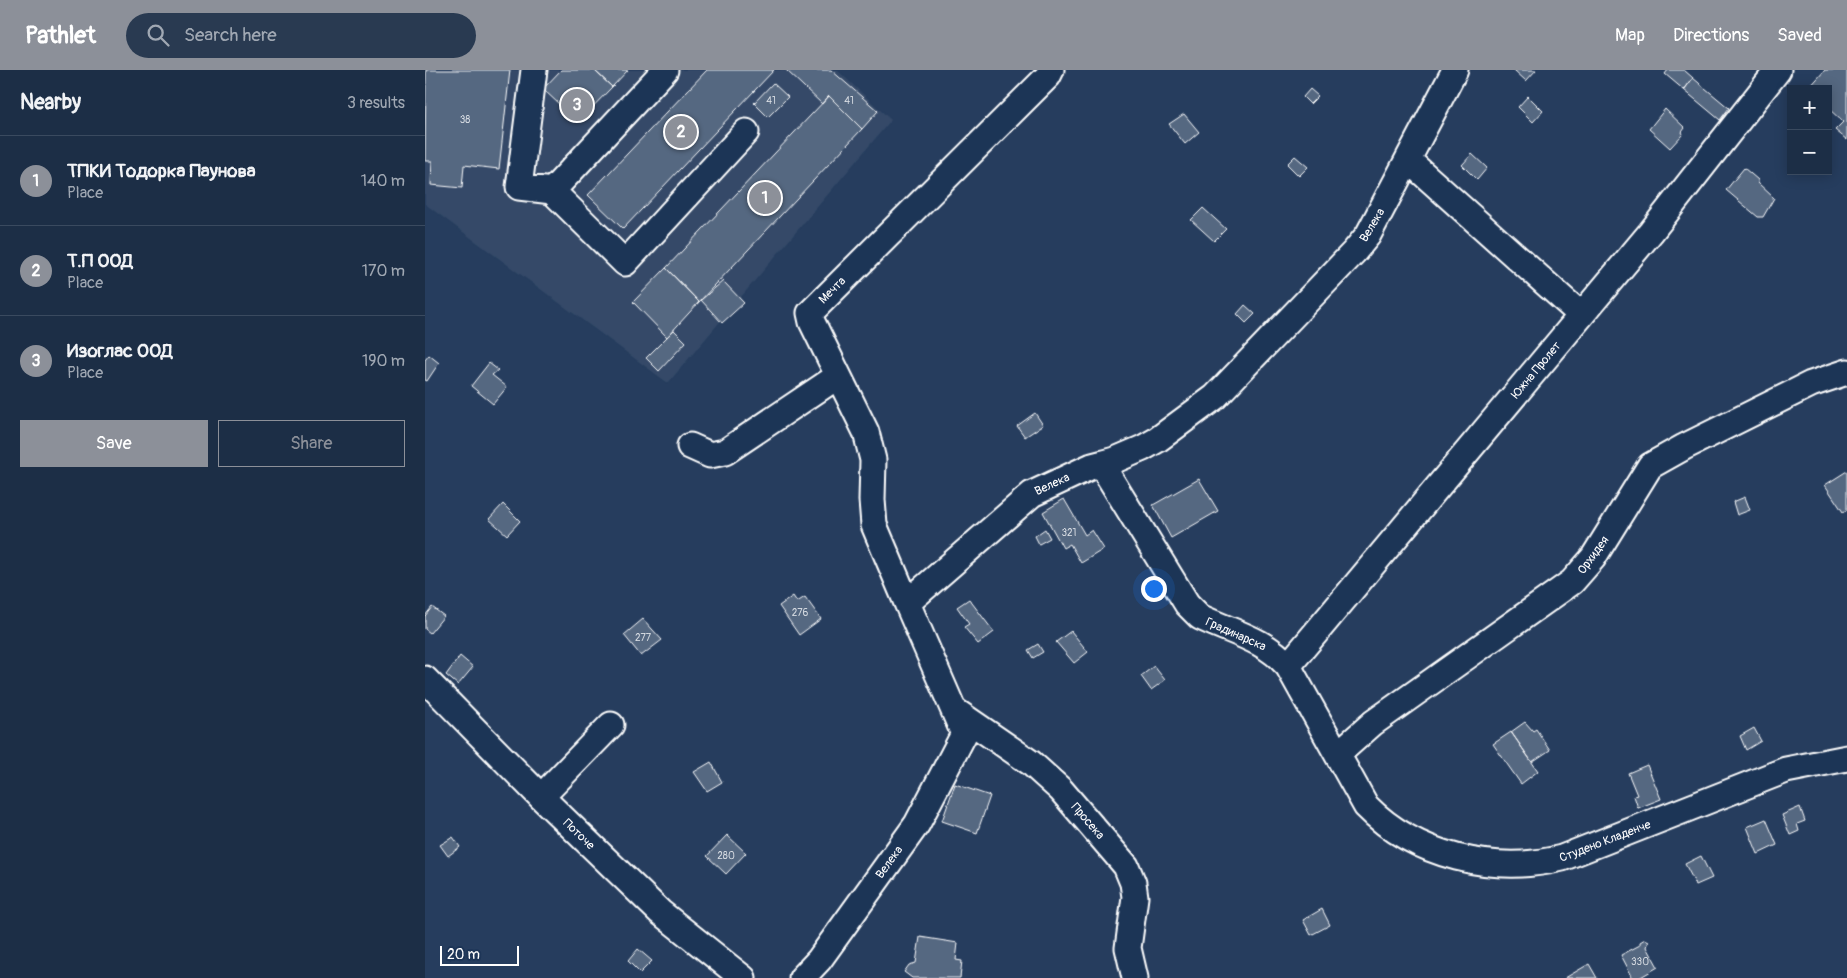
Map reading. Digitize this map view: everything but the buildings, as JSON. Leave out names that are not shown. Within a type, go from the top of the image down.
[{"type":"street","points":[[534,70],[519,187],[552,191],[625,263],[746,132]]},
{"type":"street","points":[[552,191],[665,70]]},
{"type":"street","name":"Мечта","points":[[907,603],[874,525],[871,500],[873,460],[866,432],[812,322],[810,313],[1048,76],[1051,70]]},
{"type":"street","name":"Велека","points":[[802,978],[819,960],[917,824],[964,734],[907,603],[1031,494],[1092,466],[1143,448],[1215,397],[1368,235],[1455,70]]},
{"type":"street","name":"Южна Пролет","points":[[1289,666],[1651,232],[1778,70]]},
{"type":"street","points":[[1408,160],[1581,315]]},
{"type":"street","name":"Орхидея","points":[[1338,754],[1373,723],[1572,582],[1593,558],[1650,466],[1691,443],[1811,384],[1847,372]]},
{"type":"street","points":[[690,446],[710,455],[725,452],[839,376]]},
{"type":"street","name":"Градинарска","points":[[1101,464],[1175,586],[1193,611],[1200,617],[1257,641],[1271,649],[1289,666],[1338,754]]},
{"type":"street","name":"Поточе","points":[[425,679],[541,797],[660,912],[743,978]]},
{"type":"street","name":"Просека","points":[[954,710],[1031,763],[1061,790],[1126,866],[1133,883],[1135,897],[1128,948],[1130,975]]},
{"type":"street","points":[[541,797],[611,725]]},
{"type":"street","name":"Студено Кладенче","points":[[1338,754],[1366,806],[1381,822],[1429,848],[1483,863],[1504,864],[1544,863],[1562,858],[1786,770],[1847,758]]},
{"type":"shaded area","points":[[425,70],[837,70],[891,120],[668,383],[425,204]]},
{"type":"place","name":"Изоглас ООД","points":[[577,105]]},
{"type":"place","name":"Т.П ООД","points":[[681,132]]},
{"type":"place","name":"ТПКИ Тодорка Паунова","points":[[765,198]]}]
